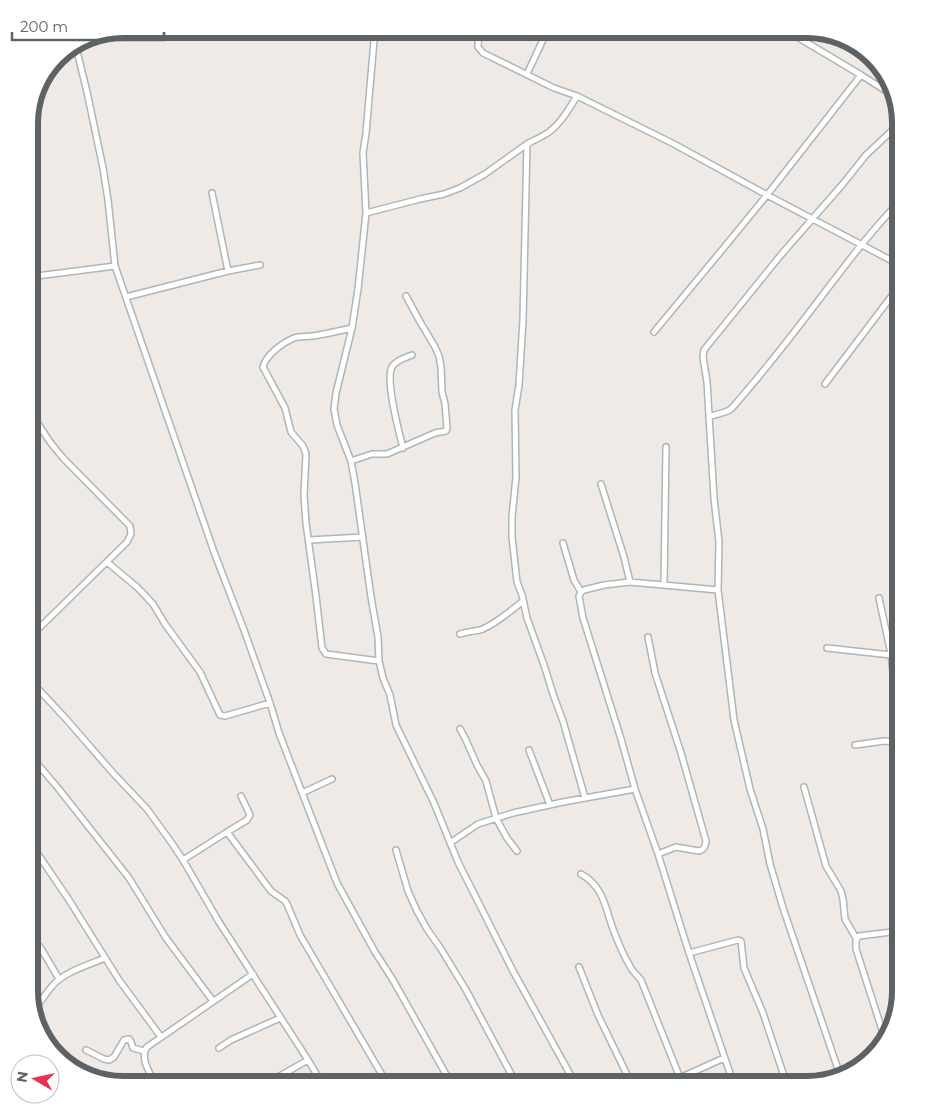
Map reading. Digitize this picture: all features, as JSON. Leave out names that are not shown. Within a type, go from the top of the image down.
[{"type":"street","points":[[375,38],[363,154],[366,213],[358,289],[352,328],[336,392],[334,409],[337,425],[351,461],[356,483],[382,678],[390,695],[396,724],[428,788],[458,862],[513,971],[571,1076]]},
{"type":"street","points":[[478,38],[478,47],[483,53],[554,88],[577,96],[674,144],[892,261]]},
{"type":"street","points":[[527,74],[544,38]]},
{"type":"street","points":[[799,38],[885,90]]},
{"type":"street","points":[[77,51],[103,168],[115,266],[211,544],[270,703],[279,733],[328,862],[346,901],[410,1008],[447,1076]]},
{"type":"street","points":[[654,332],[718,256],[861,75]]},
{"type":"street","points":[[366,213],[444,194],[460,188],[485,174],[527,144],[548,133],[564,117],[577,96]]},
{"type":"street","points":[[838,1070],[783,908],[770,864],[763,829],[750,789],[734,720],[718,590],[719,542],[714,498],[707,382],[703,357],[704,350],[719,330],[780,256],[866,155],[892,131]]},
{"type":"street","points":[[527,144],[523,320],[519,385],[515,410],[516,477],[512,517],[516,574],[526,618],[563,721],[585,798]]},
{"type":"street","points":[[212,193],[228,271]]},
{"type":"street","points":[[709,417],[724,413],[732,408],[783,347],[861,245],[892,209]]},
{"type":"street","points":[[126,297],[228,271],[260,265]]},
{"type":"street","points":[[38,276],[115,266]]},
{"type":"street","points":[[824,384],[892,295]]},
{"type":"street","points":[[351,461],[372,454],[388,454],[435,433],[446,431],[448,425],[442,392],[441,367],[436,347],[406,296]]},
{"type":"street","points":[[352,328],[315,336],[292,338],[274,351],[263,366],[285,408],[291,432],[305,450],[304,495],[322,648],[326,654],[379,661]]},
{"type":"street","points":[[403,448],[394,406],[390,373],[392,367],[397,362],[412,355]]},
{"type":"street","points":[[38,424],[63,458],[130,526],[131,534],[127,542],[38,629]]},
{"type":"street","points":[[664,585],[666,447]]},
{"type":"street","points":[[601,484],[630,582]]},
{"type":"street","points":[[309,540],[362,537]]},
{"type":"street","points":[[563,543],[574,580],[581,592],[579,596],[583,618],[619,731],[635,789],[731,1076]]},
{"type":"street","points":[[107,562],[138,588],[153,604],[165,624],[200,672],[220,714],[225,716],[270,703]]},
{"type":"street","points":[[581,592],[604,585],[630,582],[718,590]]},
{"type":"street","points":[[879,598],[892,663]]},
{"type":"street","points":[[460,634],[481,630],[523,601]]},
{"type":"street","points":[[648,637],[655,673],[681,753],[706,841],[703,850],[676,847],[658,854]]},
{"type":"street","points":[[828,648],[891,654]]},
{"type":"street","points":[[38,690],[147,809],[183,860],[219,922],[318,1076]]},
{"type":"street","points":[[460,729],[466,738],[476,765],[486,781],[496,818],[506,838],[518,851]]},
{"type":"street","points":[[855,744],[892,742]]},
{"type":"street","points":[[529,750],[550,805]]},
{"type":"street","points":[[38,765],[129,878],[166,938],[213,1002]]},
{"type":"street","points":[[302,793],[332,779]]},
{"type":"street","points":[[804,787],[826,866],[840,891],[844,904],[845,919],[856,938],[856,949],[883,1029]]},
{"type":"street","points":[[450,843],[478,824],[513,813],[635,789]]},
{"type":"street","points":[[183,860],[250,817],[241,796]]},
{"type":"street","points":[[227,832],[271,891],[287,904],[300,935],[383,1076]]},
{"type":"street","points":[[396,850],[408,891],[417,912],[466,990],[512,1076]]},
{"type":"street","points":[[38,854],[119,980],[161,1037]]},
{"type":"street","points":[[581,874],[598,887],[630,968],[641,980],[675,1076]]},
{"type":"street","points":[[856,938],[859,936],[892,933]]},
{"type":"street","points":[[689,952],[738,940],[741,941],[744,968],[763,1013],[784,1076]]},
{"type":"street","points":[[38,944],[59,979]]},
{"type":"street","points":[[38,1004],[59,979],[105,958]]},
{"type":"street","points":[[579,967],[598,1015],[628,1076]]},
{"type":"street","points":[[152,1076],[144,1060],[144,1051],[147,1047],[252,974]]},
{"type":"street","points":[[219,1048],[231,1040],[280,1018]]},
{"type":"street","points":[[86,1050],[109,1060],[114,1057],[124,1040],[129,1039],[132,1042],[133,1048],[144,1051]]},
{"type":"street","points":[[687,1076],[724,1058]]},
{"type":"street","points":[[280,1076],[308,1060]]}]
